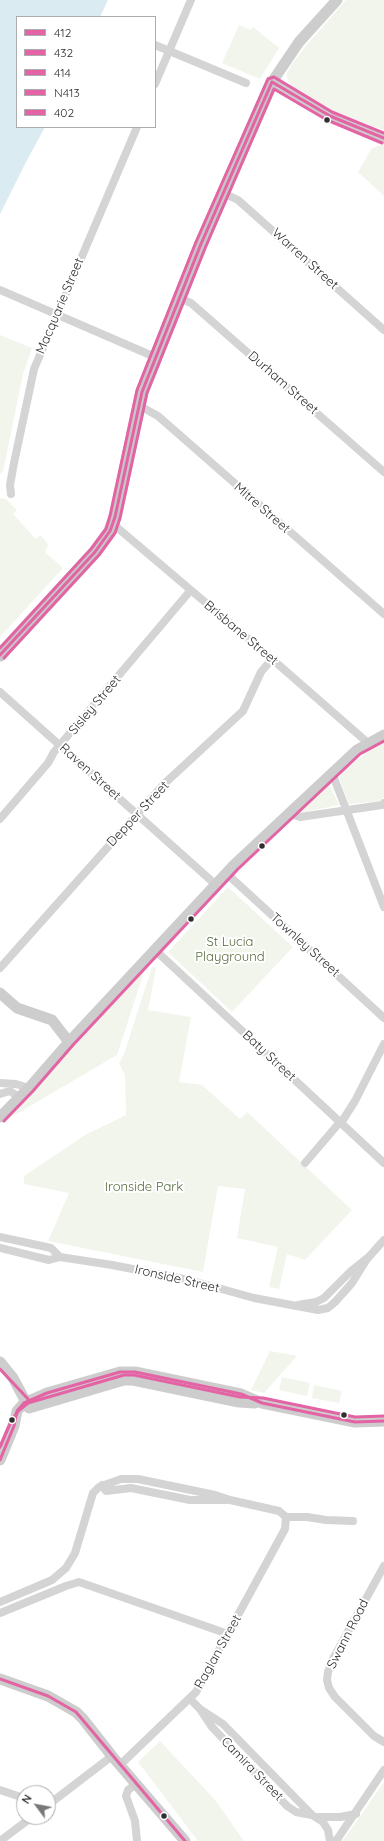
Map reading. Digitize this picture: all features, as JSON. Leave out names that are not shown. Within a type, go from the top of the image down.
[{"type":"main road","points":[[0,655],[95,552],[106,538],[113,524],[142,392],[223,193],[272,82],[299,42],[336,0]]},
{"type":"main road","points":[[272,82],[330,116],[384,138]]},
{"type":"main road","points":[[1,1112],[20,1098],[30,1088],[69,1042],[226,873],[288,813],[357,750],[384,735]]},
{"type":"main road","points":[[0,992],[17,1008],[52,1020],[69,1042]]},
{"type":"main road","points":[[0,1362],[30,1402]]},
{"type":"main road","points":[[0,1460],[14,1426],[30,1402],[119,1380],[127,1380],[239,1402],[262,1403],[355,1422],[384,1421]]},
{"type":"main road","points":[[0,1679],[48,1696],[69,1707],[83,1719],[112,1756],[184,1841]]},
{"type":"street","points":[[156,82],[191,0]]},
{"type":"street","points":[[156,45],[246,83]]},
{"type":"street","name":"Macquarie Street","points":[[10,494],[13,468],[32,375],[136,128]]},
{"type":"street","name":"Warren Street","points":[[223,193],[238,200],[384,330]]},
{"type":"street","points":[[0,290],[155,357]]},
{"type":"street","name":"Durham Street","points":[[180,298],[191,303],[384,472]]},
{"type":"street","name":"Mitre Street","points":[[138,405],[158,416],[384,614]]},
{"type":"street","name":"Brisbane Street","points":[[113,524],[368,743]]},
{"type":"street","name":"Sisley Street","points":[[0,819],[48,763],[60,745],[190,591]]},
{"type":"street","name":"Depper Street","points":[[0,968],[164,784],[243,711],[261,672],[272,659]]},
{"type":"street","name":"Raven Street","points":[[0,692],[215,884]]},
{"type":"street","points":[[332,774],[347,809],[384,907]]},
{"type":"street","points":[[288,813],[300,817],[382,805],[384,803]]},
{"type":"street","name":"Townley Street","points":[[226,873],[384,1018]]},
{"type":"street","name":"Baty Street","points":[[154,949],[384,1163]]},
{"type":"street","points":[[305,1163],[341,1122],[355,1101],[384,1044]]},
{"type":"street","points":[[0,1083],[15,1083],[30,1088]]},
{"type":"street","points":[[0,1094],[10,1091],[20,1098]]},
{"type":"street","name":"Ironside Street","points":[[0,1236],[51,1248],[60,1257]]},
{"type":"street","name":"Ironside Street","points":[[0,1248],[49,1260],[60,1257],[159,1274],[189,1280],[250,1298],[315,1310],[330,1307],[349,1287],[368,1259],[384,1240]]},
{"type":"street","points":[[0,1602],[52,1580],[66,1568],[75,1553],[91,1498],[96,1488],[102,1485],[106,1491],[131,1488],[192,1501],[230,1500],[274,1509],[283,1513],[286,1517],[307,1517],[326,1520],[353,1521]]},
{"type":"street","name":"Raglan Street","points":[[120,1765],[196,1692],[286,1529],[286,1517]]},
{"type":"street","name":"Swann Road","points":[[384,1566],[333,1659],[328,1678],[328,1685],[333,1694],[374,1736],[384,1742]]},
{"type":"street","points":[[0,1613],[79,1582],[228,1634]]},
{"type":"street","name":"Camira Street","points":[[190,1699],[200,1709],[212,1727],[287,1806],[299,1813],[314,1816],[340,1818],[356,1814]]},
{"type":"street","name":"Swann Road","points":[[374,1736],[377,1742],[384,1748]]},
{"type":"street","points":[[56,1799],[112,1756]]},
{"type":"street","points":[[336,1841],[356,1814],[384,1770]]},
{"type":"street","points":[[136,1784],[128,1790],[126,1796],[135,1821],[137,1841]]},
{"type":"street","points":[[0,1790],[16,1795]]},
{"type":"street","points":[[314,1816],[327,1828],[330,1841]]},
{"type":"street","points":[[0,1841],[21,1825]]},
{"type":"green space","points":[[346,0],[384,0],[384,130],[325,108],[292,87],[286,75],[292,64],[305,47]]},
{"type":"green space","points":[[239,25],[251,30],[253,27],[279,48],[260,79],[222,63]]},
{"type":"green space","points":[[384,144],[384,196],[358,172],[372,148]]},
{"type":"green space","points":[[0,335],[32,348],[23,374],[3,471],[0,474]]},
{"type":"green space","points":[[0,498],[6,499],[17,510],[13,514],[36,539],[40,535],[47,542],[48,546],[45,552],[63,568],[0,637]]},
{"type":"green space","points":[[384,743],[384,797],[380,801],[349,804],[339,778],[343,771],[371,749]]},
{"type":"green space","points":[[329,784],[339,805],[300,813],[303,807]]},
{"type":"green space","name":"St Lucia Playground","points":[[228,887],[293,947],[232,1012],[168,952]]},
{"type":"green space","points":[[146,966],[117,1055],[1,1123]]},
{"type":"green space","name":"Ironside Park","points":[[152,967],[156,968],[148,1010],[191,1017],[179,1082],[202,1085],[240,1119],[247,1112],[352,1210],[305,1260],[287,1254],[279,1289],[269,1287],[278,1247],[237,1238],[245,1189],[218,1186],[203,1272],[48,1241],[69,1193],[24,1184],[24,1176],[85,1135],[126,1115],[125,1075],[119,1063],[124,1054]]},
{"type":"green space","points":[[270,1351],[297,1356],[264,1393],[251,1390]]},
{"type":"green space","points":[[282,1377],[310,1383],[307,1396],[279,1390]]},
{"type":"green space","points":[[314,1385],[342,1391],[339,1403],[312,1398]]},
{"type":"green space","points":[[160,1741],[216,1801],[244,1841],[198,1841],[138,1762]]},
{"type":"green space","points":[[384,1782],[384,1841],[342,1841],[349,1832]]},
{"type":"shaded area","points":[[0,0],[108,0],[100,16],[16,16],[16,128],[44,128],[0,214]]},
{"type":"transit line","name":"N413","points":[[0,648],[91,549],[106,529],[137,390],[196,242],[268,79],[274,77],[332,112],[384,133]]},
{"type":"transit line","name":"412","points":[[272,82],[330,116],[384,138]]},
{"type":"transit line","name":"412","points":[[0,655],[95,552],[110,531],[115,517],[142,392],[201,244],[272,82]]},
{"type":"transit line","name":"402","points":[[4,658],[99,555],[115,533],[120,518],[147,393],[206,246],[274,89],[327,120],[382,143]]},
{"type":"transit line","name":"414","points":[[4,1121],[238,869],[360,754],[384,741]]},
{"type":"transit line","name":"414","points":[[0,1369],[28,1399],[28,1403],[19,1410],[10,1424],[0,1447]]},
{"type":"transit line","name":"432","points":[[0,1460],[14,1426],[17,1411],[24,1403],[47,1393],[120,1372],[135,1372],[241,1394],[262,1403],[355,1422],[384,1421]]},
{"type":"transit line","name":"N413","points":[[0,1447],[10,1423],[18,1411],[28,1403],[124,1375],[134,1375],[240,1397],[263,1398],[355,1417],[384,1416]]},
{"type":"transit line","name":"432","points":[[0,1679],[48,1696],[76,1712],[185,1841]]}]
